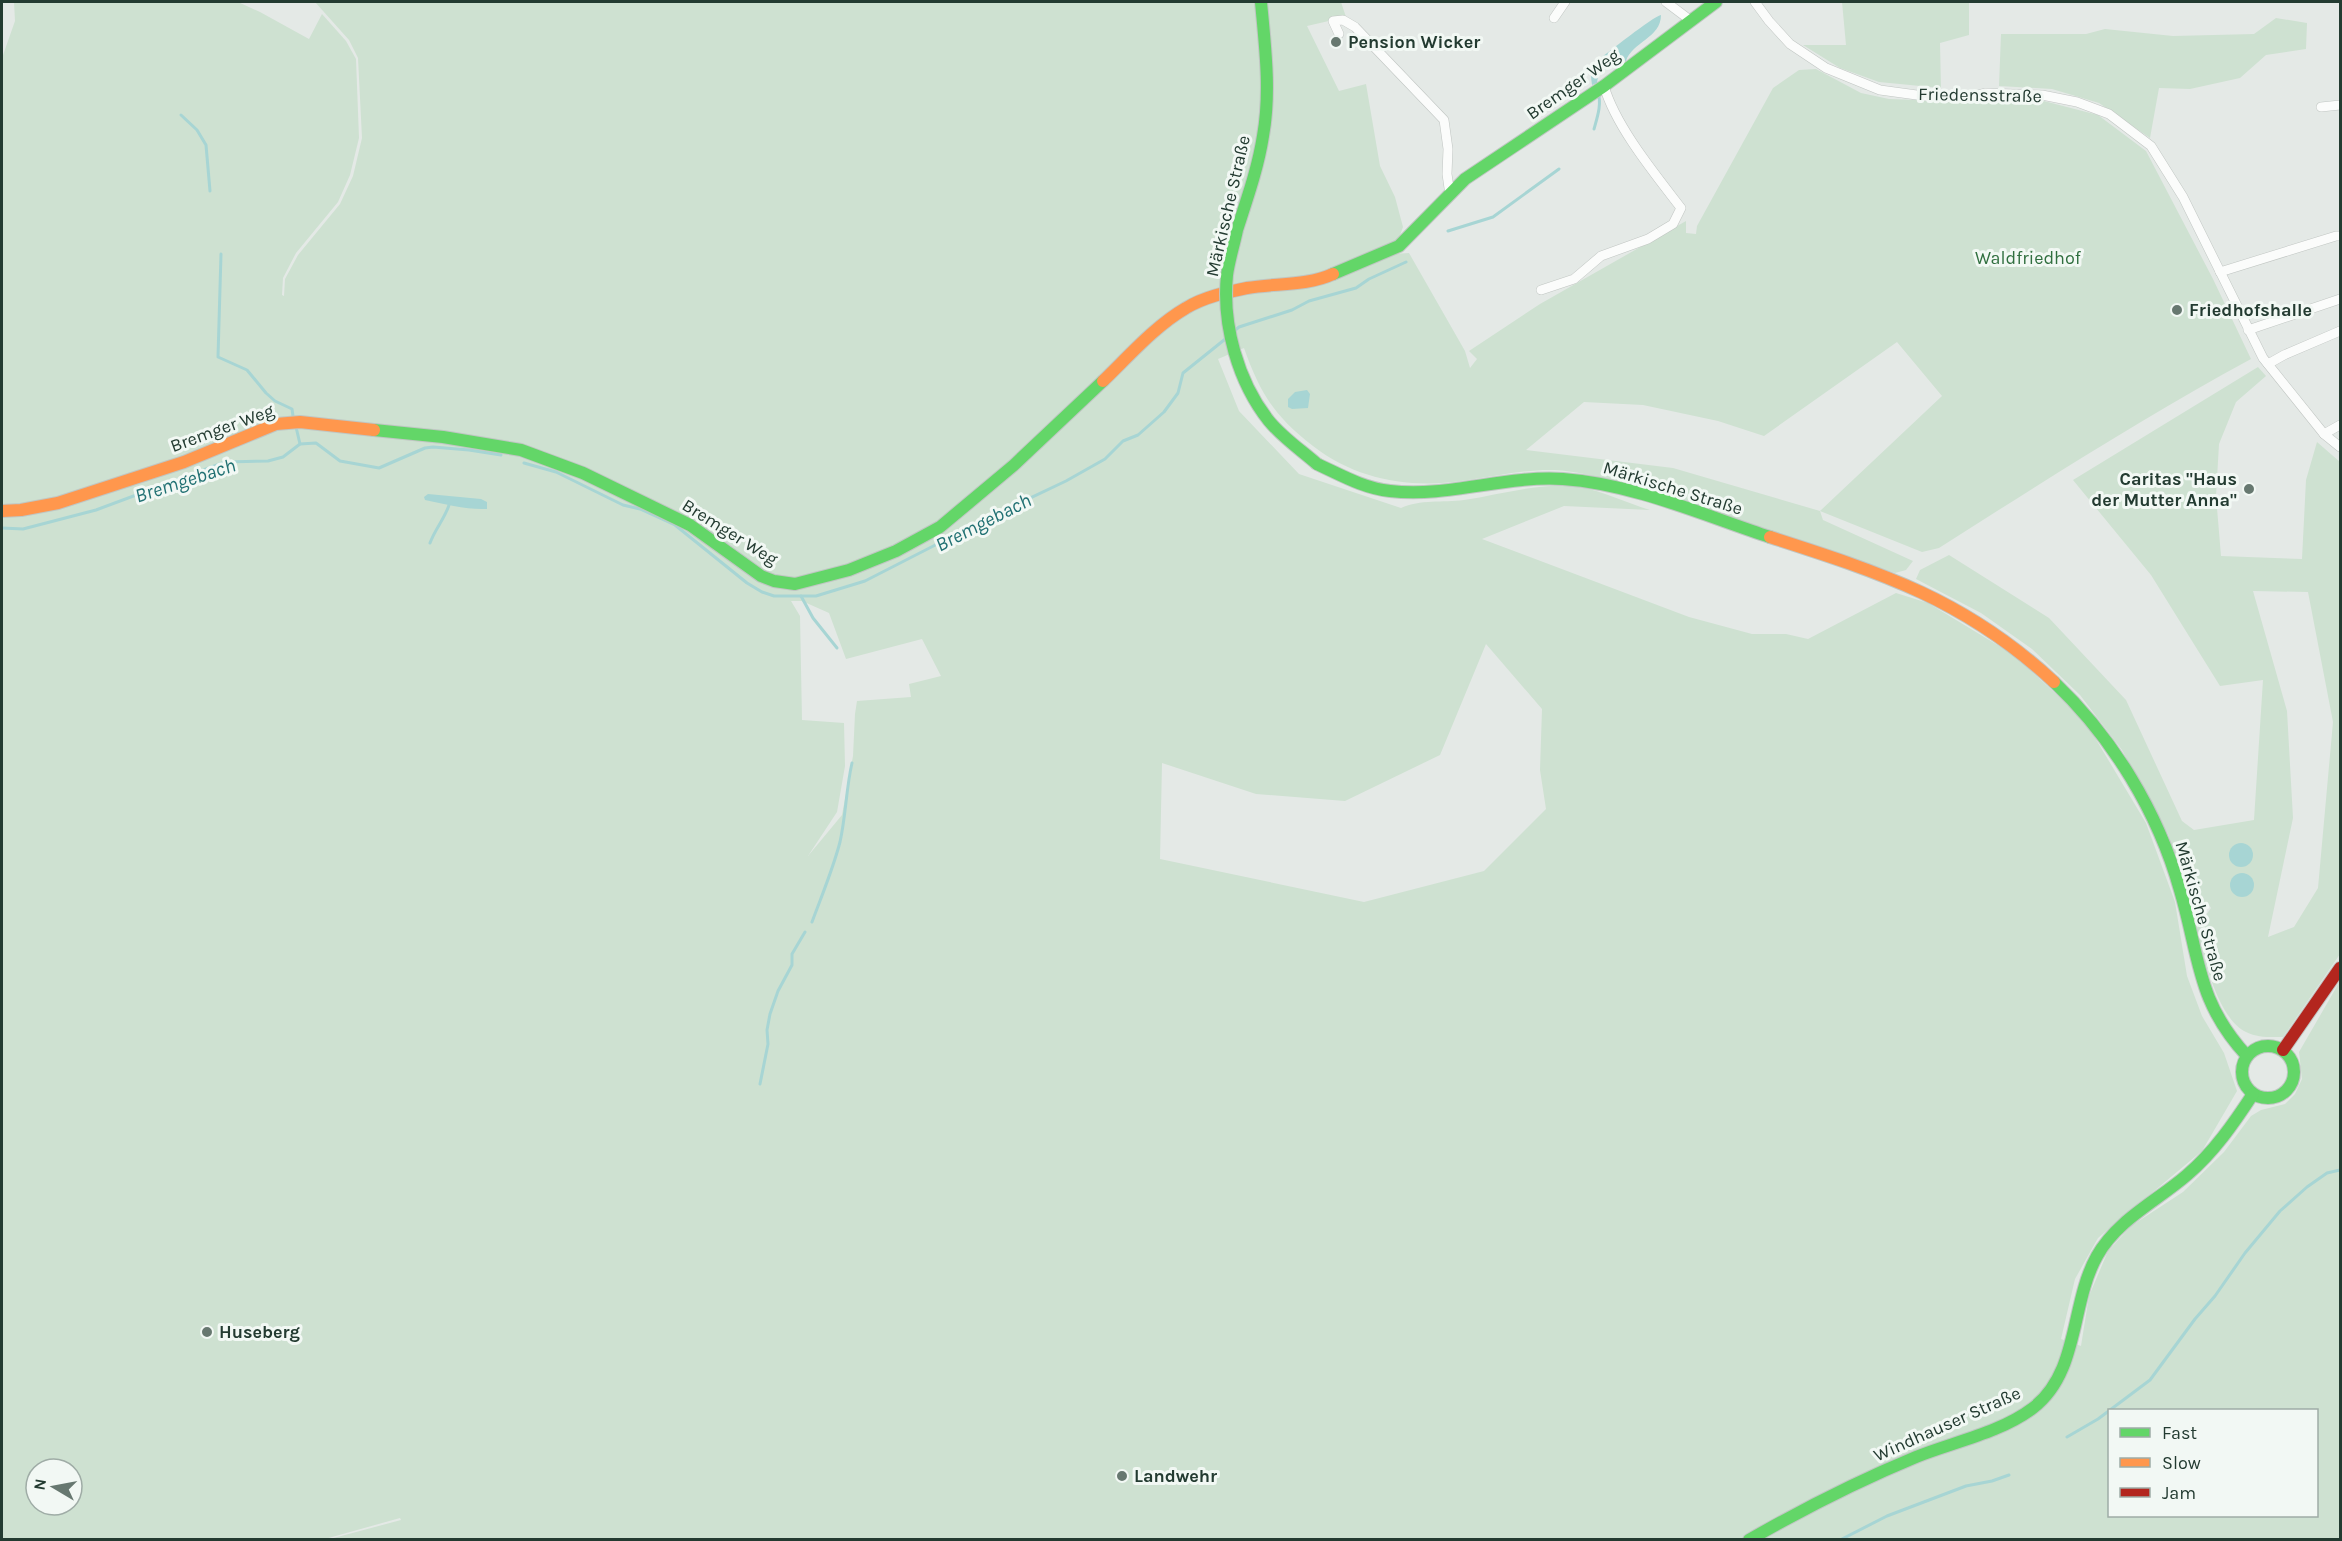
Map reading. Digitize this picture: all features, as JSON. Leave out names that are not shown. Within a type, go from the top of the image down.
[{"type":"main road","name":"Märkische Straße","points":[[1261,2],[1266,54],[1267,100],[1261,152],[1237,230],[1227,276],[1227,303],[1231,337],[1248,387],[1266,416],[1284,437],[1317,464],[1361,485],[1408,493],[1442,493],[1534,478],[1591,482],[1714,519],[1896,580],[1974,619],[2019,651],[2056,684],[2089,717],[2123,764],[2154,819],[2168,855],[2180,890],[2209,1005],[2223,1030],[2247,1056]]},
{"type":"main road","name":"Bremger Weg","points":[[2,511],[21,510],[86,494],[184,462],[276,424],[300,422],[444,437],[521,450],[583,473],[690,525],[760,576],[795,584],[849,570],[896,551],[940,527],[1014,465],[1165,322],[1187,307],[1215,296],[1249,288],[1322,279],[1400,246],[1465,179],[1598,89],[1716,2]]},
{"type":"main road","points":[[2283,1050],[2340,968]]},
{"type":"main road","points":[[2264,1046],[2274,1046],[2283,1050],[2290,1056],[2294,1066],[2295,1076],[2291,1085],[2278,1097],[2269,1098],[2253,1094],[2243,1080],[2242,1071],[2247,1056],[2255,1049],[2264,1046]]},
{"type":"main road","name":"Windhauser Straße","points":[[1749,1539],[1811,1504],[1922,1454],[2002,1424],[2032,1408],[2045,1397],[2063,1367],[2089,1271],[2098,1254],[2123,1225],[2188,1174],[2209,1154],[2229,1132],[2253,1094]]},
{"type":"street","points":[[1554,18],[1565,2]]},
{"type":"street","points":[[1666,2],[1690,20]]},
{"type":"street","name":"Friedensstraße","points":[[1755,2],[1790,44],[1826,68],[1880,90],[1924,96],[1966,98],[1985,93],[2042,95],[2077,102],[2109,114],[2151,146],[2183,197],[2248,330],[2268,364],[2324,434],[2340,447]]},
{"type":"street","points":[[1339,34],[1333,21],[1343,20],[1355,27],[1444,120],[1450,195]]},
{"type":"street","points":[[1541,290],[1574,279],[1600,256],[1648,239],[1673,224],[1681,208],[1598,89]]},
{"type":"street","points":[[2321,107],[2340,105]]},
{"type":"street","points":[[2220,272],[2340,236]]},
{"type":"street","points":[[2248,330],[2340,299]]},
{"type":"street","points":[[2268,364],[2340,331]]},
{"type":"street","points":[[2324,434],[2340,425]]},
{"type":"green space","name":"Waldfriedhof","points":[[14,2],[238,2],[309,39],[322,14],[346,41],[356,59],[359,138],[350,175],[338,202],[296,253],[283,278],[282,295],[284,296],[285,279],[298,255],[340,204],[353,176],[362,138],[358,58],[349,40],[315,2],[1341,2],[1346,17],[1307,26],[1339,91],[1366,84],[1380,166],[1395,197],[1403,227],[1393,254],[1409,253],[1465,351],[1470,368],[1477,359],[1469,351],[1540,304],[1686,221],[1686,233],[1696,234],[1697,226],[1773,88],[1799,70],[1816,69],[1861,93],[1889,99],[1973,102],[2024,96],[2098,115],[2146,151],[2213,279],[2251,359],[2132,427],[1939,548],[1922,552],[1820,511],[1823,520],[1913,561],[1906,570],[1895,573],[1806,542],[1613,481],[1577,473],[1555,470],[1533,471],[1447,483],[1387,480],[1367,475],[1330,458],[1299,435],[1278,414],[1256,378],[1244,348],[1218,359],[1239,411],[1299,474],[1401,508],[1416,503],[1464,500],[1550,486],[1579,487],[1597,491],[1650,510],[1564,506],[1482,539],[1689,617],[1752,634],[1786,634],[1808,639],[1896,593],[1928,603],[2014,655],[2085,721],[2146,823],[2175,902],[2187,976],[2202,1016],[2224,1053],[2237,1091],[2202,1151],[2098,1238],[2075,1279],[2061,1339],[2081,1346],[2089,1296],[2108,1251],[2131,1226],[2183,1192],[2224,1152],[2251,1116],[2261,1110],[2285,1104],[2295,1094],[2302,1079],[2299,1052],[2340,981],[2340,1539],[330,1539],[401,1520],[400,1518],[325,1539],[2,1539],[2,58],[15,21]],"holes":[[[1897,342],[1942,396],[1820,511],[1673,468],[1526,450],[1584,402],[1643,405],[1718,421],[1764,436]],[[791,601],[802,601],[829,613],[846,659],[922,639],[941,676],[909,684],[911,697],[857,701],[853,756],[842,815],[808,856],[837,812],[845,766],[844,723],[802,720],[800,616]],[[1486,644],[1542,709],[1540,770],[1546,809],[1484,871],[1364,902],[1160,859],[1162,763],[1256,794],[1345,801],[1440,755]]]},
{"type":"green space","points":[[1842,2],[1969,2],[1969,35],[1940,43],[1941,88],[1879,82],[1840,68],[1803,45],[1846,45]]},
{"type":"green space","points":[[2276,18],[2307,23],[2306,49],[2266,55],[2240,78],[2190,89],[2159,88],[2150,138],[2099,103],[2052,89],[1999,86],[2001,34],[2086,34],[2105,29],[2173,36],[2254,34]]},
{"type":"green space","points":[[2258,367],[2266,376],[2236,402],[2219,444],[2216,496],[2221,556],[2302,559],[2306,480],[2317,442],[2340,462],[2340,954],[2283,1037],[2264,1037],[2246,1032],[2236,1025],[2220,1001],[2196,929],[2211,908],[2207,902],[2202,905],[2190,904],[2168,834],[2122,750],[2080,695],[2032,649],[1981,613],[1916,579],[1920,570],[1949,555],[2049,618],[2126,700],[2182,821],[2194,830],[2254,820],[2263,680],[2220,686],[2151,575],[2073,480]],"holes":[[[2253,591],[2308,592],[2333,722],[2318,888],[2294,927],[2268,937],[2293,818],[2287,711]]]},
{"type":"water","points":[[1661,15],[1660,23],[1652,35],[1634,49],[1626,61],[1617,60],[1598,76],[1597,83],[1592,85],[1590,69],[1595,62]]},
{"type":"water","points":[[1307,390],[1310,394],[1308,408],[1288,407],[1288,399],[1295,392]]},
{"type":"water","points":[[428,494],[481,499],[487,502],[487,509],[464,508],[425,500],[424,497]]},
{"type":"water","points":[[2241,843],[2250,846],[2253,855],[2250,864],[2241,867],[2232,864],[2229,855],[2232,846]]},
{"type":"water","points":[[2242,873],[2251,876],[2254,885],[2251,894],[2242,897],[2233,894],[2230,885],[2233,876]]},
{"type":"waterway","name":"Bremgebach","points":[[1594,129],[1598,116],[1598,93]]},
{"type":"waterway","points":[[181,115],[197,130],[206,145],[210,191]]},
{"type":"waterway","name":"Bremgebach","points":[[1448,231],[1493,217],[1559,169]]},
{"type":"waterway","points":[[221,254],[218,357],[247,370],[275,401],[292,409],[293,416]]},
{"type":"waterway","name":"Bremgebach","points":[[1233,332],[1239,327],[1292,310],[1309,301],[1356,288],[1369,279],[1406,262]]},
{"type":"waterway","name":"Bremgebach","points":[[524,463],[556,472],[623,505],[640,509],[675,525],[747,583],[762,592],[774,596],[816,596],[865,581],[1066,481],[1105,459],[1123,441],[1138,435],[1164,412],[1178,393],[1183,373],[1229,336]]},
{"type":"waterway","points":[[296,427],[300,444]]},
{"type":"waterway","name":"Bremgebach","points":[[2,528],[23,529],[96,510],[225,462],[268,461],[283,457],[300,444],[316,443],[340,461],[379,468],[425,448],[433,447],[501,455]]},
{"type":"waterway","points":[[430,543],[449,505]]},
{"type":"waterway","points":[[801,596],[813,618],[837,648]]},
{"type":"waterway","points":[[812,922],[840,842],[852,763]]},
{"type":"waterway","points":[[760,1084],[768,1044],[767,1030],[770,1014],[778,991],[792,965],[792,954],[805,932]]},
{"type":"waterway","points":[[2111,1409],[2150,1380],[2245,1253],[2280,1211],[2327,1173],[2340,1170]]},
{"type":"waterway","points":[[2067,1437],[2108,1412]]},
{"type":"waterway","points":[[1840,1540],[1887,1516],[1966,1486],[2009,1475]]},
{"type":"traffic: fast","points":[[1237,230],[1261,148],[1267,103],[1261,2]]},
{"type":"traffic: fast","points":[[1333,274],[1399,246],[1465,179],[1604,86],[1716,2]]},
{"type":"traffic: fast","points":[[1237,230],[1228,269],[1226,294],[1234,352],[1249,389],[1269,421],[1317,464]]},
{"type":"traffic: fast","points":[[374,430],[443,437],[521,450],[583,473],[690,525],[761,576],[774,581],[795,584],[849,570],[896,551],[940,527],[1014,465],[1103,381]]},
{"type":"traffic: fast","points":[[1317,464],[1361,484],[1390,491],[1433,492],[1541,479],[1590,482],[1642,494],[1770,537]]},
{"type":"traffic: fast","points":[[2054,682],[2095,727],[2114,752],[2146,805],[2171,861],[2209,997],[2230,1036],[2247,1056]]},
{"type":"traffic: fast","points":[[2263,1046],[2273,1046],[2282,1050],[2290,1058],[2294,1072],[2290,1086],[2282,1094],[2273,1098],[2263,1098],[2254,1094],[2246,1086],[2242,1077],[2242,1067],[2246,1058],[2254,1050],[2263,1046]]},
{"type":"traffic: fast","points":[[1749,1540],[1810,1506],[1873,1476],[1916,1457],[1991,1431],[2033,1408],[2048,1393],[2059,1376],[2067,1357],[2088,1275],[2105,1243],[2126,1221],[2206,1157],[2253,1094]]},
{"type":"traffic: slow","points":[[1103,381],[1153,332],[1193,304],[1216,295],[1239,290],[1313,281],[1333,274]]},
{"type":"traffic: slow","points":[[2,511],[58,503],[184,462],[276,424],[300,422],[374,430]]},
{"type":"traffic: slow","points":[[1770,537],[1849,563],[1921,592],[1988,630],[2054,682]]},
{"type":"traffic: jam","points":[[2283,1050],[2340,968]]},
{"type":"place","name":"Pension Wicker","points":[[1336,42]]},
{"type":"place","name":"Friedhofshalle","points":[[2177,310]]},
{"type":"place","name":"Caritas \"Haus der Mutter Anna\"","points":[[2249,489]]},
{"type":"place","name":"Huseberg","points":[[207,1332]]},
{"type":"place","name":"Landwehr","points":[[1122,1476]]}]
